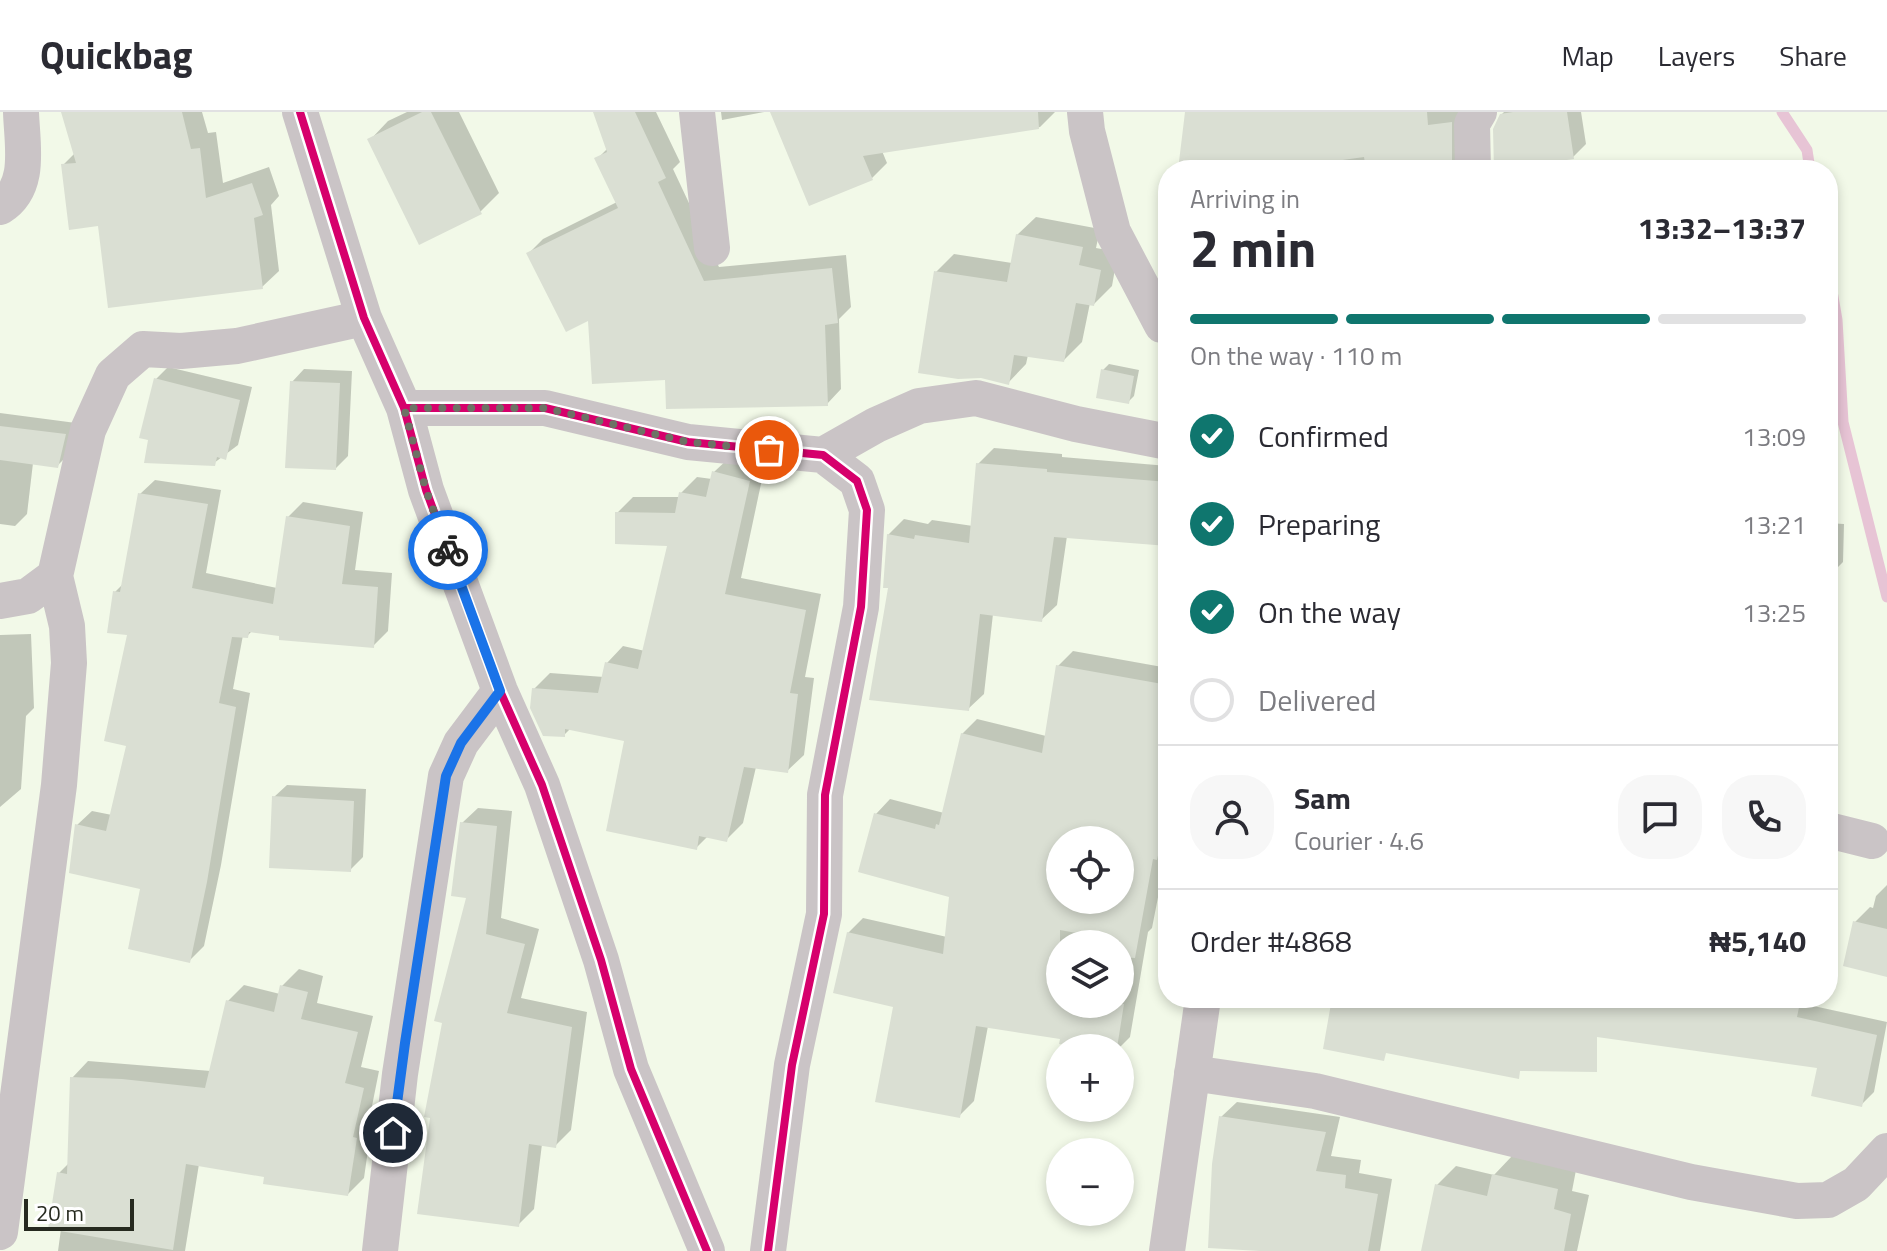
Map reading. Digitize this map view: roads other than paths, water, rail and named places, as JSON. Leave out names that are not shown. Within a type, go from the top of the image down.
[{"type":"street","points":[[0,207],[14,197],[22,182],[21,112]]},
{"type":"street","points":[[300,112],[364,318],[404,408],[426,490],[500,691],[542,785],[601,960],[631,1069],[707,1251]]},
{"type":"street","points":[[697,112],[712,248]]},
{"type":"street","points":[[1085,112],[1113,232],[1158,317]]},
{"type":"street","points":[[1473,160],[1472,124],[1479,112]]},
{"type":"street","points":[[0,1232],[59,785],[69,663],[67,626],[55,576],[88,430],[113,375],[143,349],[181,351],[237,346],[364,318]]},
{"type":"street","points":[[823,455],[876,425],[919,406],[976,398],[1076,424],[1158,440]]},
{"type":"street","points":[[404,408],[545,408],[688,442],[823,455],[857,481],[867,510],[861,607],[825,795],[824,914],[792,1065],[768,1251]]},
{"type":"street","points":[[0,601],[28,596],[55,576]]},
{"type":"street","points":[[380,1251],[400,1074],[446,776],[461,743],[500,691]]},
{"type":"street","points":[[1838,832],[1872,841]]},
{"type":"street","points":[[1167,1251],[1202,1008]]},
{"type":"street","points":[[1192,1073],[1315,1091],[1691,1182],[1797,1201],[1828,1200],[1856,1184],[1887,1151]]},
{"type":"waterway","points":[[1782,112],[1807,150],[1808,160]]},
{"type":"waterway","points":[[1838,337],[1843,422],[1887,597]]}]
